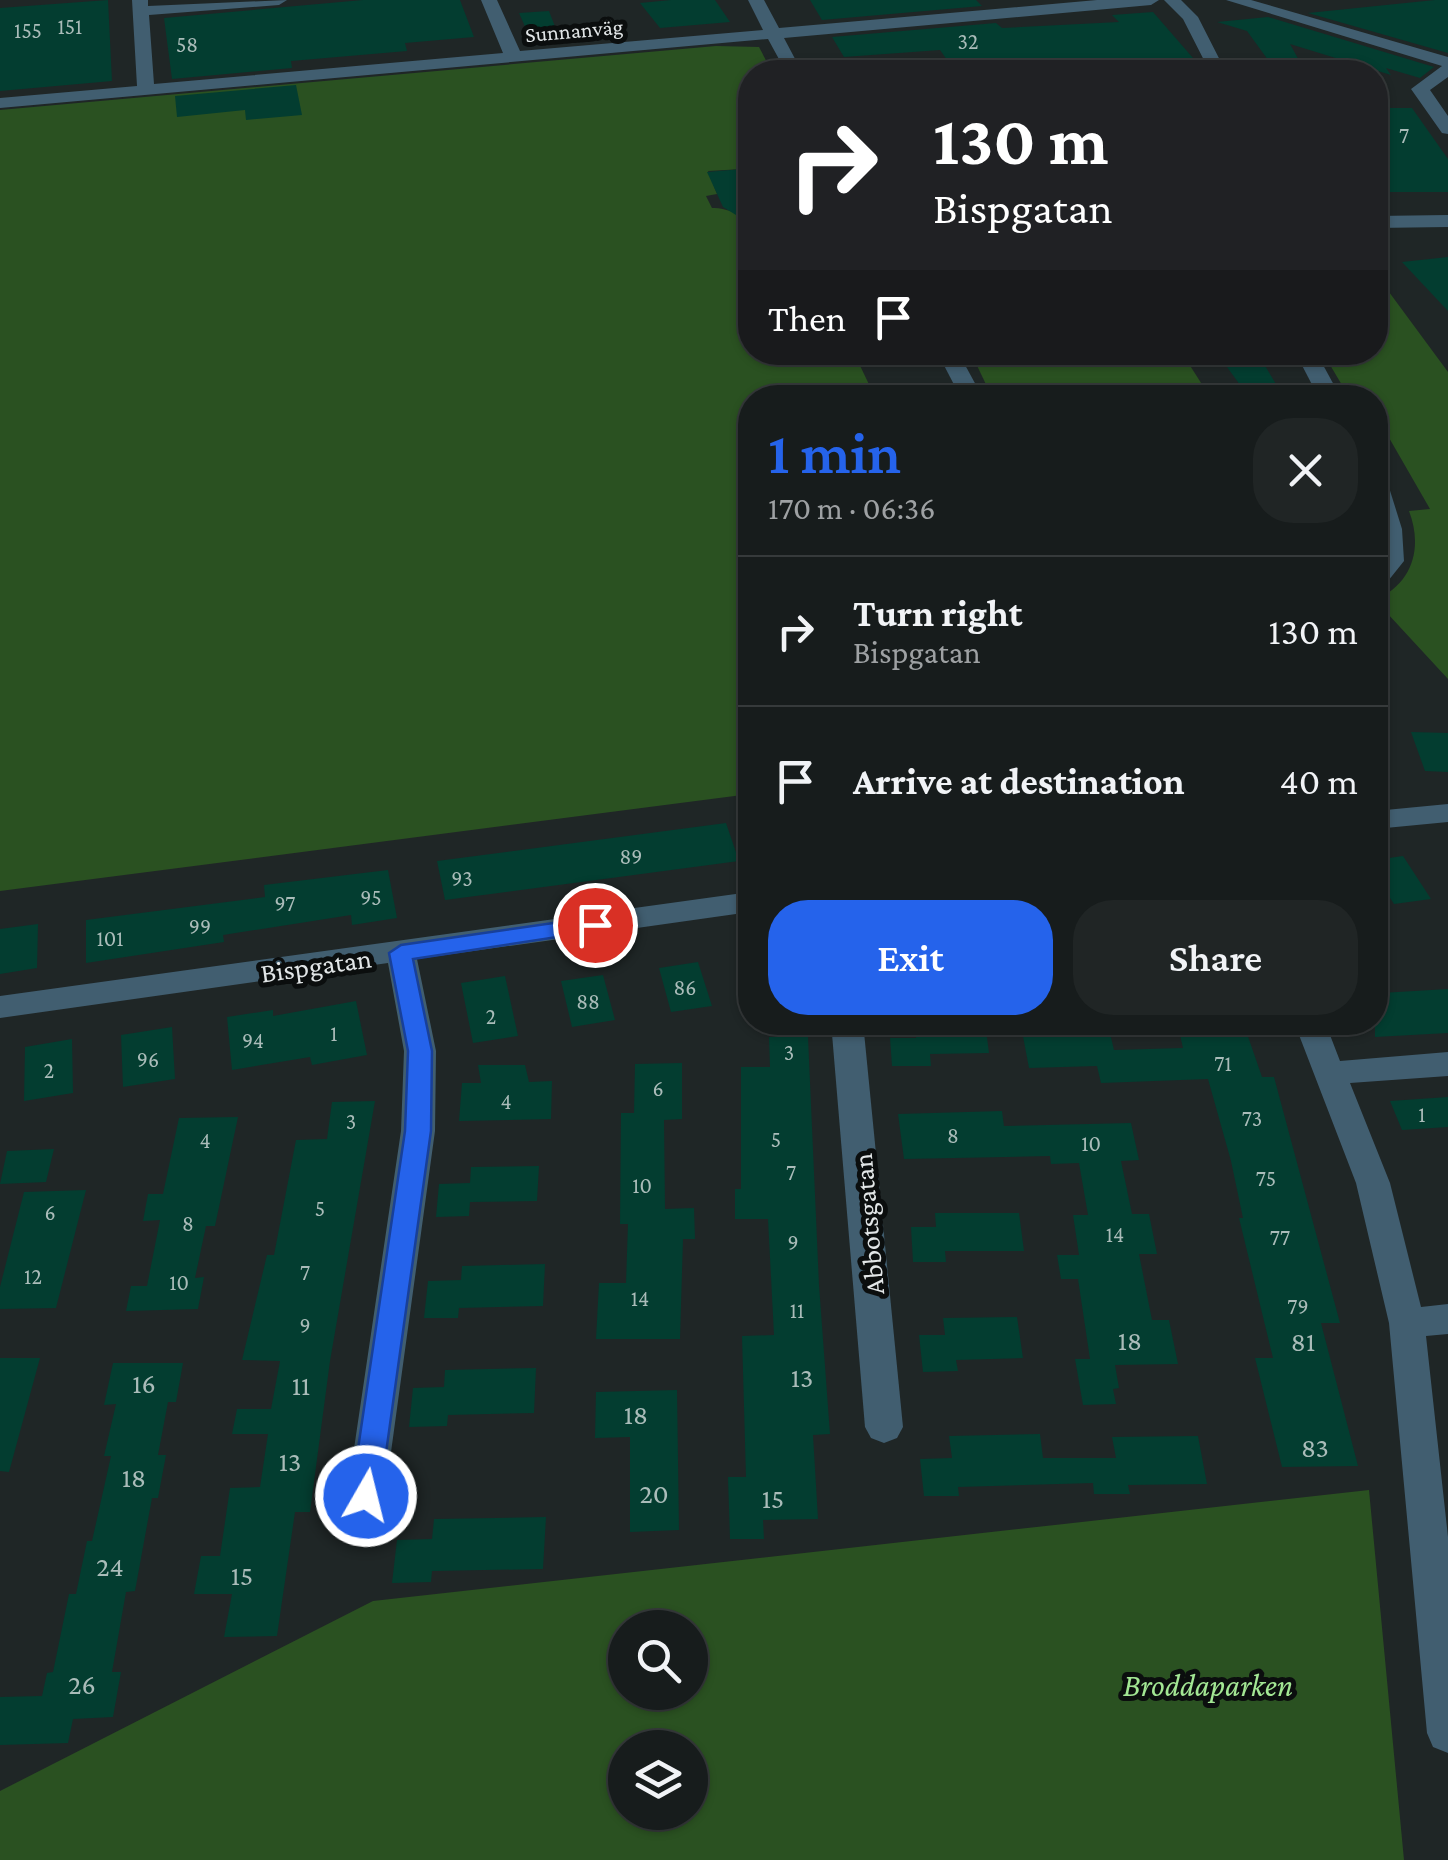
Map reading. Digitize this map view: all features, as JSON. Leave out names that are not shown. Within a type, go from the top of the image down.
[{"type":"street","points":[[146,90],[141,6],[279,0]]},
{"type":"street","points":[[489,0],[514,58]]},
{"type":"street","points":[[756,0],[788,60]]},
{"type":"street","name":"Sunnanväg","points":[[0,102],[1151,0]]},
{"type":"street","points":[[1172,0],[1190,17],[1212,60]]},
{"type":"street","points":[[1234,0],[1448,66]]},
{"type":"street","points":[[1448,66],[1420,88],[1448,130]]},
{"type":"street","points":[[1388,222],[1448,221]]},
{"type":"street","points":[[1388,523],[1392,561],[1388,566]]},
{"type":"street","points":[[1388,819],[1448,813]]},
{"type":"street","name":"Bispgatan","points":[[0,1007],[738,904]]},
{"type":"street","points":[[366,1496],[418,1131],[420,1051],[401,953]]},
{"type":"street","name":"Abbotsgatan","points":[[849,1035],[884,1426]]},
{"type":"street","points":[[1316,1035],[1372,1183],[1407,1322],[1448,1733]]},
{"type":"street","points":[[1332,1073],[1448,1064]]},
{"type":"street","points":[[1407,1322],[1448,1319]]},
{"type":"green space","points":[[716,46],[759,47],[766,60],[738,60],[738,169],[708,171],[717,194],[706,196],[712,208],[738,213],[738,365],[860,365],[869,385],[738,385],[738,796],[0,891],[0,110]]},
{"type":"green space","points":[[1388,291],[1448,372],[1448,679],[1388,614],[1388,593],[1412,563],[1415,538],[1409,511],[1430,509],[1388,436],[1388,385],[1342,385],[1330,365],[1388,365]]},
{"type":"green space","points":[[977,365],[1190,365],[1202,385],[986,385]]},
{"type":"green space","name":"Broddaparken","points":[[1369,1490],[1404,1860],[0,1860],[0,1791],[373,1601]]},
{"type":"building","points":[[108,0],[112,81],[0,91],[0,8]]},
{"type":"building","points":[[363,0],[460,0],[474,37],[405,43],[407,51],[291,61],[292,68],[172,79],[164,18]]},
{"type":"building","points":[[715,0],[730,22],[660,28],[640,3]]},
{"type":"building","points":[[810,0],[976,0],[982,6],[822,20]]},
{"type":"building","points":[[1448,0],[1448,53],[1308,13]]},
{"type":"building","points":[[549,11],[559,37],[531,40],[519,13]]},
{"type":"building","points":[[1153,12],[1193,58],[947,60],[940,50],[844,57],[832,37],[996,23],[1002,28],[1119,22],[1112,15]]},
{"type":"building","points":[[1268,17],[1434,67],[1420,78],[1388,69],[1388,60],[1342,60],[1290,44],[1299,60],[1268,60],[1247,31],[1217,22]]},
{"type":"building","points":[[296,85],[302,115],[246,120],[245,110],[177,117],[175,96]]},
{"type":"building","points":[[1388,108],[1412,108],[1448,159],[1448,192],[1388,192]]},
{"type":"building","points":[[738,169],[738,215],[723,207],[707,172]]},
{"type":"building","points":[[1448,257],[1448,311],[1402,262]]},
{"type":"building","points":[[1225,365],[1265,365],[1276,385],[1240,385]]},
{"type":"building","points":[[1411,732],[1448,733],[1448,772],[1425,771]]},
{"type":"building","points":[[726,823],[738,858],[738,861],[445,900],[437,861]]},
{"type":"building","points":[[1403,856],[1431,899],[1394,904],[1388,895],[1388,858]]},
{"type":"building","points":[[388,870],[397,918],[352,925],[351,915],[223,935],[224,942],[86,963],[86,920],[265,897],[264,885]]},
{"type":"building","points":[[38,924],[37,968],[0,974],[0,929]]},
{"type":"building","points":[[698,962],[712,1006],[671,1012],[659,968]]},
{"type":"building","points":[[603,975],[615,1020],[572,1027],[561,981]]},
{"type":"building","points":[[505,976],[518,1036],[473,1043],[461,983]]},
{"type":"building","points":[[1448,989],[1448,1033],[1375,1037],[1388,1035],[1388,993]]},
{"type":"building","points":[[356,1001],[367,1055],[312,1065],[310,1057],[232,1070],[227,1017],[273,1010],[273,1016]]},
{"type":"building","points":[[172,1027],[175,1079],[123,1087],[121,1035]]},
{"type":"building","points":[[916,1035],[987,1035],[989,1053],[930,1054],[931,1066],[892,1066],[890,1038],[916,1038]]},
{"type":"building","points":[[1023,1035],[1110,1035],[1114,1050],[1183,1048],[1180,1035],[1247,1035],[1262,1077],[1274,1077],[1340,1323],[1321,1323],[1358,1466],[1282,1467],[1255,1358],[1273,1358],[1239,1218],[1243,1218],[1231,1161],[1208,1079],[1101,1083],[1097,1066],[1029,1068]]},
{"type":"building","points":[[769,1037],[808,1037],[830,1434],[813,1435],[818,1519],[763,1520],[764,1539],[730,1539],[728,1477],[746,1477],[742,1336],[774,1335],[768,1219],[735,1219],[735,1189],[741,1189],[741,1067],[770,1067]]},
{"type":"building","points":[[72,1039],[73,1093],[24,1101],[25,1047]]},
{"type":"building","points":[[682,1063],[682,1119],[664,1120],[665,1209],[694,1208],[695,1239],[683,1239],[680,1339],[596,1339],[599,1283],[626,1283],[628,1224],[620,1224],[621,1113],[634,1113],[635,1064]]},
{"type":"building","points":[[478,1065],[525,1065],[529,1082],[552,1081],[551,1119],[459,1121],[462,1083],[481,1083]]},
{"type":"building","points":[[1448,1097],[1448,1127],[1402,1130],[1390,1101]]},
{"type":"building","points":[[375,1101],[330,1361],[310,1512],[295,1512],[277,1636],[224,1637],[232,1594],[194,1594],[201,1556],[220,1556],[230,1488],[260,1487],[268,1434],[232,1434],[237,1409],[271,1409],[280,1361],[242,1360],[267,1255],[274,1255],[296,1140],[327,1139],[332,1102]]},
{"type":"building","points":[[1002,1111],[1004,1126],[1131,1123],[1139,1160],[1121,1161],[1132,1214],[1149,1214],[1157,1254],[1139,1254],[1152,1320],[1169,1320],[1178,1364],[1115,1365],[1119,1388],[1113,1389],[1116,1404],[1083,1405],[1075,1359],[1090,1359],[1078,1279],[1061,1279],[1057,1255],[1079,1255],[1073,1215],[1088,1215],[1079,1163],[1051,1164],[1050,1156],[904,1159],[898,1114]]},
{"type":"building","points":[[238,1117],[215,1226],[206,1226],[195,1278],[204,1277],[198,1309],[126,1311],[131,1286],[147,1286],[160,1220],[143,1221],[148,1194],[163,1194],[179,1118]]},
{"type":"building","points":[[54,1149],[46,1182],[0,1184],[7,1151]]},
{"type":"building","points":[[539,1166],[537,1201],[470,1202],[469,1216],[436,1217],[439,1184],[470,1183],[471,1167]]},
{"type":"building","points":[[86,1190],[56,1308],[0,1309],[0,1287],[24,1192]]},
{"type":"building","points":[[935,1213],[1019,1213],[1024,1251],[945,1251],[946,1262],[913,1262],[911,1227],[936,1227]]},
{"type":"building","points":[[545,1264],[543,1306],[459,1308],[458,1318],[424,1318],[428,1281],[461,1280],[462,1266]]},
{"type":"building","points":[[1017,1317],[1023,1358],[956,1360],[958,1371],[923,1372],[919,1335],[945,1335],[943,1318]]},
{"type":"building","points":[[0,1358],[40,1358],[9,1472],[0,1471]]},
{"type":"building","points":[[113,1363],[183,1363],[176,1402],[168,1402],[158,1455],[166,1455],[158,1498],[152,1498],[135,1591],[126,1592],[112,1672],[121,1672],[113,1717],[73,1719],[68,1743],[0,1745],[0,1697],[42,1696],[47,1673],[53,1672],[69,1594],[76,1594],[87,1541],[92,1541],[111,1456],[104,1456],[116,1404],[104,1405]]},
{"type":"building","points":[[536,1368],[534,1413],[448,1415],[447,1426],[409,1427],[413,1388],[444,1387],[445,1370]]},
{"type":"building","points":[[677,1390],[679,1530],[630,1532],[630,1437],[595,1438],[596,1392]]},
{"type":"building","points":[[1040,1434],[1043,1458],[1116,1458],[1112,1437],[1198,1436],[1207,1484],[1128,1485],[1130,1494],[1094,1494],[1093,1483],[958,1487],[959,1496],[924,1496],[920,1459],[952,1458],[949,1436]]},
{"type":"building","points":[[546,1517],[543,1569],[432,1571],[431,1582],[392,1583],[397,1540],[432,1539],[434,1519]]},
{"type":"route","points":[[366,1496],[418,1131],[420,1051],[401,953],[595,925]]}]
